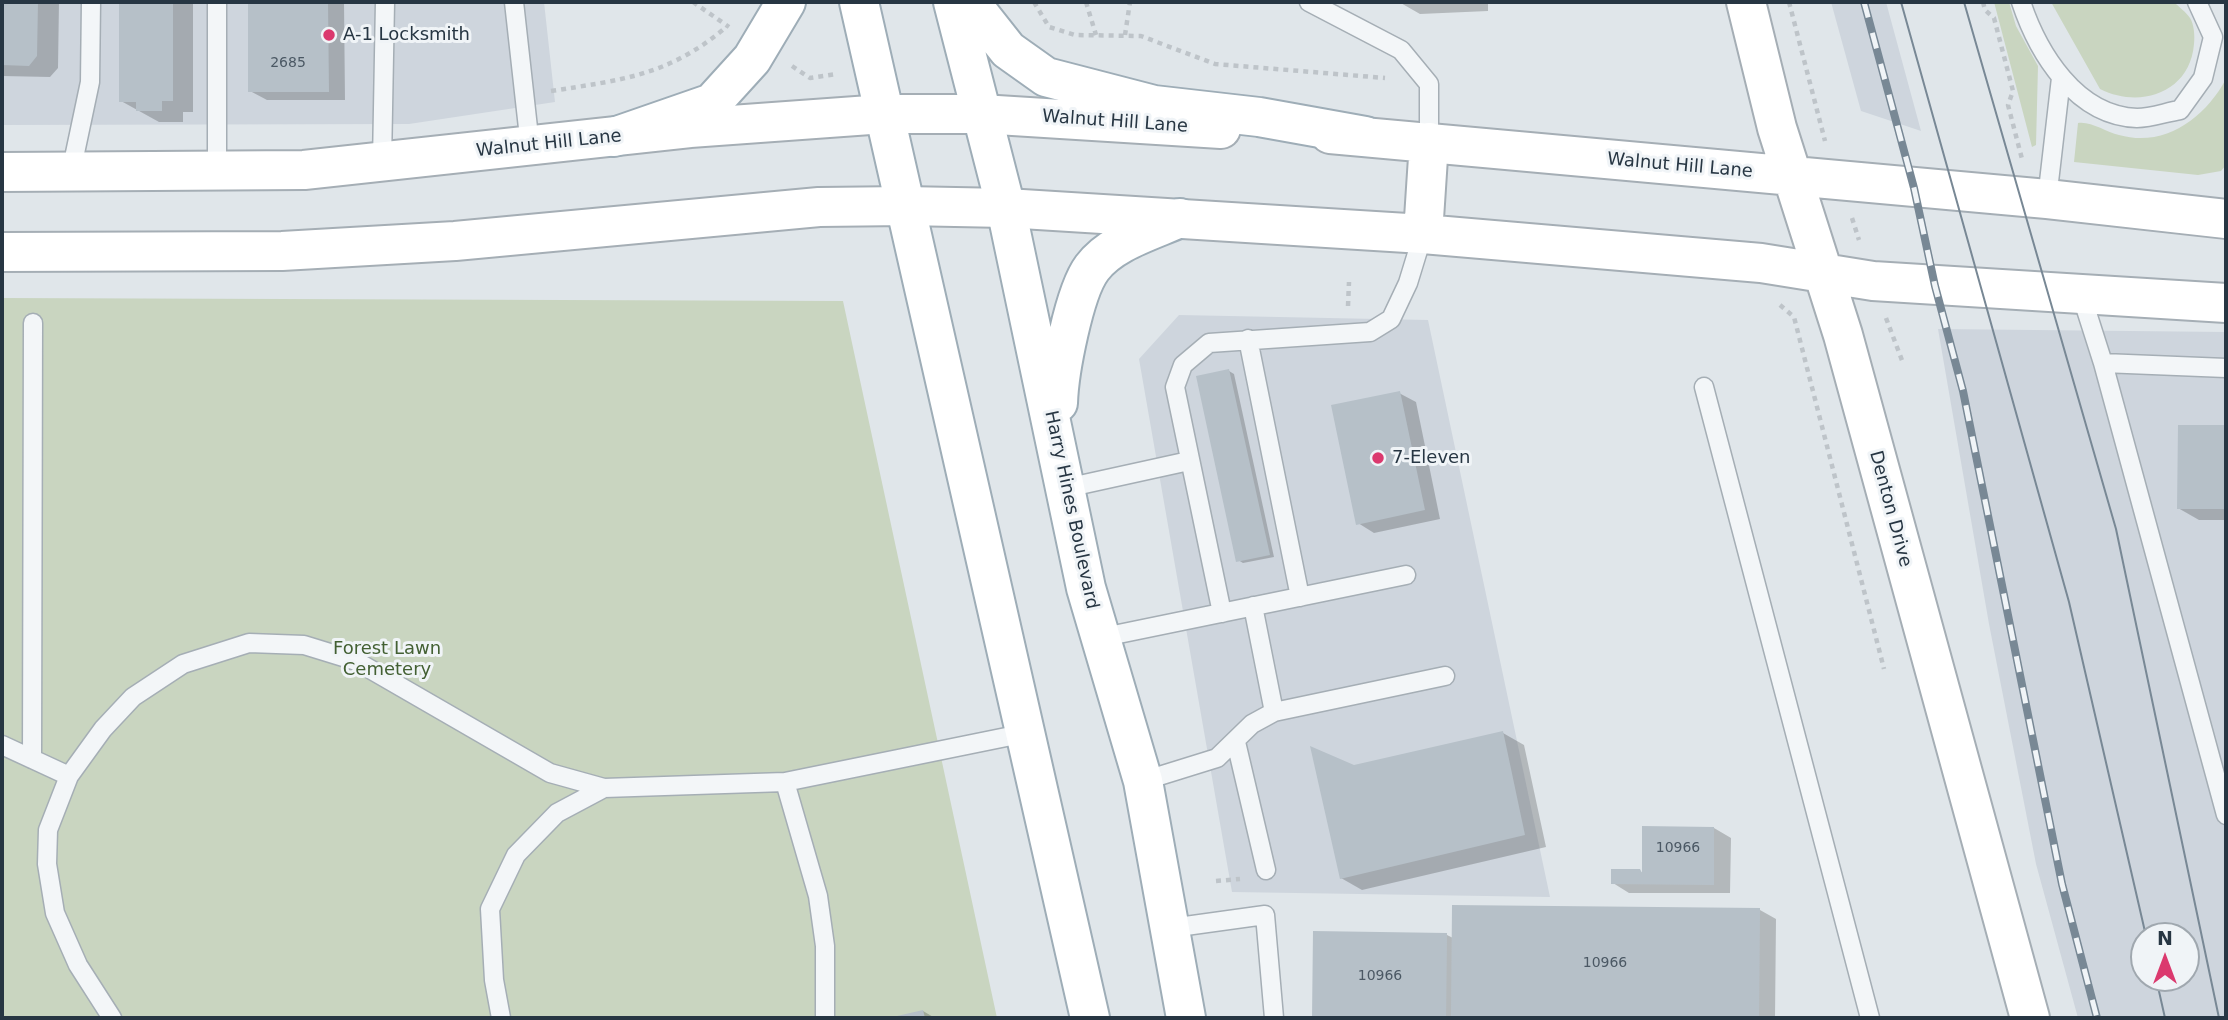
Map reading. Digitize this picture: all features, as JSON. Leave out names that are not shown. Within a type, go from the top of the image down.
[{"type":"main road","points":[[614,137],[712,103],[752,59],[786,2]]},
{"type":"main road","points":[[859,2],[1090,1018]]},
{"type":"main road","name":"Harry Hines Boulevard","points":[[953,2],[1006,208],[1098,638],[1143,781],[1186,1018]]},
{"type":"main road","points":[[970,2],[1008,50],[1046,77],[1154,105],[1259,117],[1365,136]]},
{"type":"main road","name":"Denton Drive","points":[[1746,2],[1792,177],[1824,274],[2030,1018]]},
{"type":"main road","name":"Walnut Hill Lane","points":[[2,172],[304,170],[690,128],[884,114],[981,114],[1365,136],[2047,199],[2226,219]]},
{"type":"main road","points":[[1423,234],[1429,142]]},
{"type":"main road","points":[[2,252],[282,251],[455,241],[796,208],[1006,208],[1423,234],[1761,263],[1873,281],[2226,303]]},
{"type":"main road","points":[[1056,440],[1059,377],[1074,313],[1091,269],[1119,245],[1180,218]]},
{"type":"lane","points":[[71,172],[90,82],[91,2]]},
{"type":"lane","points":[[217,2],[217,171]]},
{"type":"lane","points":[[382,162],[385,2]]},
{"type":"lane","points":[[514,2],[530,146]]},
{"type":"lane","points":[[1309,2],[1401,50],[1429,84],[1429,142]]},
{"type":"lane","points":[[2021,2],[2027,19],[2061,78],[2094,108],[2137,118],[2180,110],[2203,78],[2213,37],[2197,2]]},
{"type":"lane","points":[[2047,199],[2061,78]]},
{"type":"lane","points":[[1222,613],[1175,387],[1183,365],[1209,343],[1370,332],[1391,319],[1408,283],[1423,234]]},
{"type":"lane","points":[[2081,294],[2103,363],[2226,816]]},
{"type":"lane","points":[[32,759],[33,323]]},
{"type":"lane","points":[[1248,339],[1300,597]]},
{"type":"lane","points":[[2103,363],[2226,368]]},
{"type":"lane","points":[[1704,387],[1870,1018]]},
{"type":"lane","points":[[1066,488],[1189,461]]},
{"type":"lane","points":[[1098,638],[1406,575]]},
{"type":"lane","points":[[1253,606],[1274,712]]},
{"type":"lane","points":[[112,1018],[78,965],[55,913],[47,864],[48,830],[69,776],[103,729],[133,696],[183,664],[249,643],[304,645],[356,661],[550,773],[604,788],[785,782],[1026,733]]},
{"type":"lane","points":[[1143,781],[1210,761],[1237,742],[1252,724],[1274,712],[1445,677]]},
{"type":"lane","points":[[1237,742],[1266,870]]},
{"type":"lane","points":[[2,744],[69,776]]},
{"type":"lane","points":[[785,782],[818,897],[825,946],[825,1018]]},
{"type":"lane","points":[[501,1018],[494,980],[490,909],[516,855],[557,813],[604,788]]},
{"type":"lane","points":[[1171,928],[1265,915],[1274,1018]]},
{"type":"path","points":[[692,2],[737,32]]},
{"type":"path","points":[[1034,2],[1049,27],[1075,35],[1125,35],[1167,44],[1215,64],[1385,78]]},
{"type":"path","points":[[1086,2],[1096,35]]},
{"type":"path","points":[[1125,35],[1130,2]]},
{"type":"path","points":[[1789,2],[1824,137]]},
{"type":"path","points":[[1983,2],[1985,10],[1994,18],[2013,91],[2008,105],[2024,167]]},
{"type":"path","points":[[524,96],[614,81],[666,67],[695,53],[728,26],[734,14]]},
{"type":"path","points":[[780,59],[810,78],[837,74]]},
{"type":"path","points":[[1347,314],[1349,282]]},
{"type":"path","points":[[1776,302],[1794,317],[1884,668]]},
{"type":"shaded area","points":[[2,2],[544,2],[555,102],[409,124],[2,125]]},
{"type":"shaded area","points":[[1831,2],[1886,2],[1921,131],[1861,111]]},
{"type":"shaded area","points":[[1179,315],[1428,320],[1550,897],[1232,892],[1139,359]]},
{"type":"shaded area","points":[[1938,329],[2226,332],[2226,1018],[2078,1018],[2036,864],[1989,624]]},
{"type":"green space","points":[[1994,2],[2009,2],[2016,26],[2038,66],[2036,145],[2032,147]]},
{"type":"green space","points":[[2051,2],[2174,2],[2188,16],[2194,30],[2190,61],[2183,75],[2160,92],[2131,97],[2100,89]]},
{"type":"green space","points":[[2226,79],[2226,165],[2221,171],[2198,175],[2074,162],[2078,123],[2136,138],[2168,133],[2195,117],[2207,106]]},
{"type":"green space","name":"Forest Lawn Cemetery","points":[[2,298],[843,301],[997,1018],[2,1018]]},
{"type":"building","points":[[2,2],[38,2],[37,56],[29,66],[2,65]]},
{"type":"building","points":[[119,2],[173,2],[173,101],[162,101],[162,111],[136,111],[136,102],[119,102]]},
{"type":"building","points":[[248,2],[328,2],[329,92],[248,92]]},
{"type":"building","points":[[1229,369],[1270,555],[1236,562],[1196,376]]},
{"type":"building","name":"7-Eleven","points":[[1400,391],[1425,510],[1356,525],[1331,405]]},
{"type":"building","points":[[2178,425],[2226,425],[2226,509],[2177,509]]},
{"type":"building","points":[[1503,731],[1525,835],[1340,879],[1310,746],[1354,765]]},
{"type":"building","points":[[1642,826],[1714,827],[1714,885],[1611,884],[1611,869],[1640,869],[1642,873]]},
{"type":"building","points":[[1452,905],[1760,908],[1759,1018],[1451,1018]]},
{"type":"building","points":[[1313,931],[1447,933],[1446,1018],[1312,1018]]},
{"type":"building","points":[[923,1010],[925,1018],[897,1016]]},
{"type":"tram line","points":[[1901,2],[2069,602],[2143,922]]},
{"type":"tram line","points":[[1964,2],[2116,529],[2219,1018]]},
{"type":"tram line","points":[[2159,992],[2165,1018]]},
{"type":"railway","points":[[1864,2],[1914,188],[1935,286],[1963,391],[2062,884],[2097,1018]]},
{"type":"place","name":"A-1 Locksmith","points":[[329,35]]},
{"type":"place","name":"7-Eleven","points":[[1378,458]]}]
